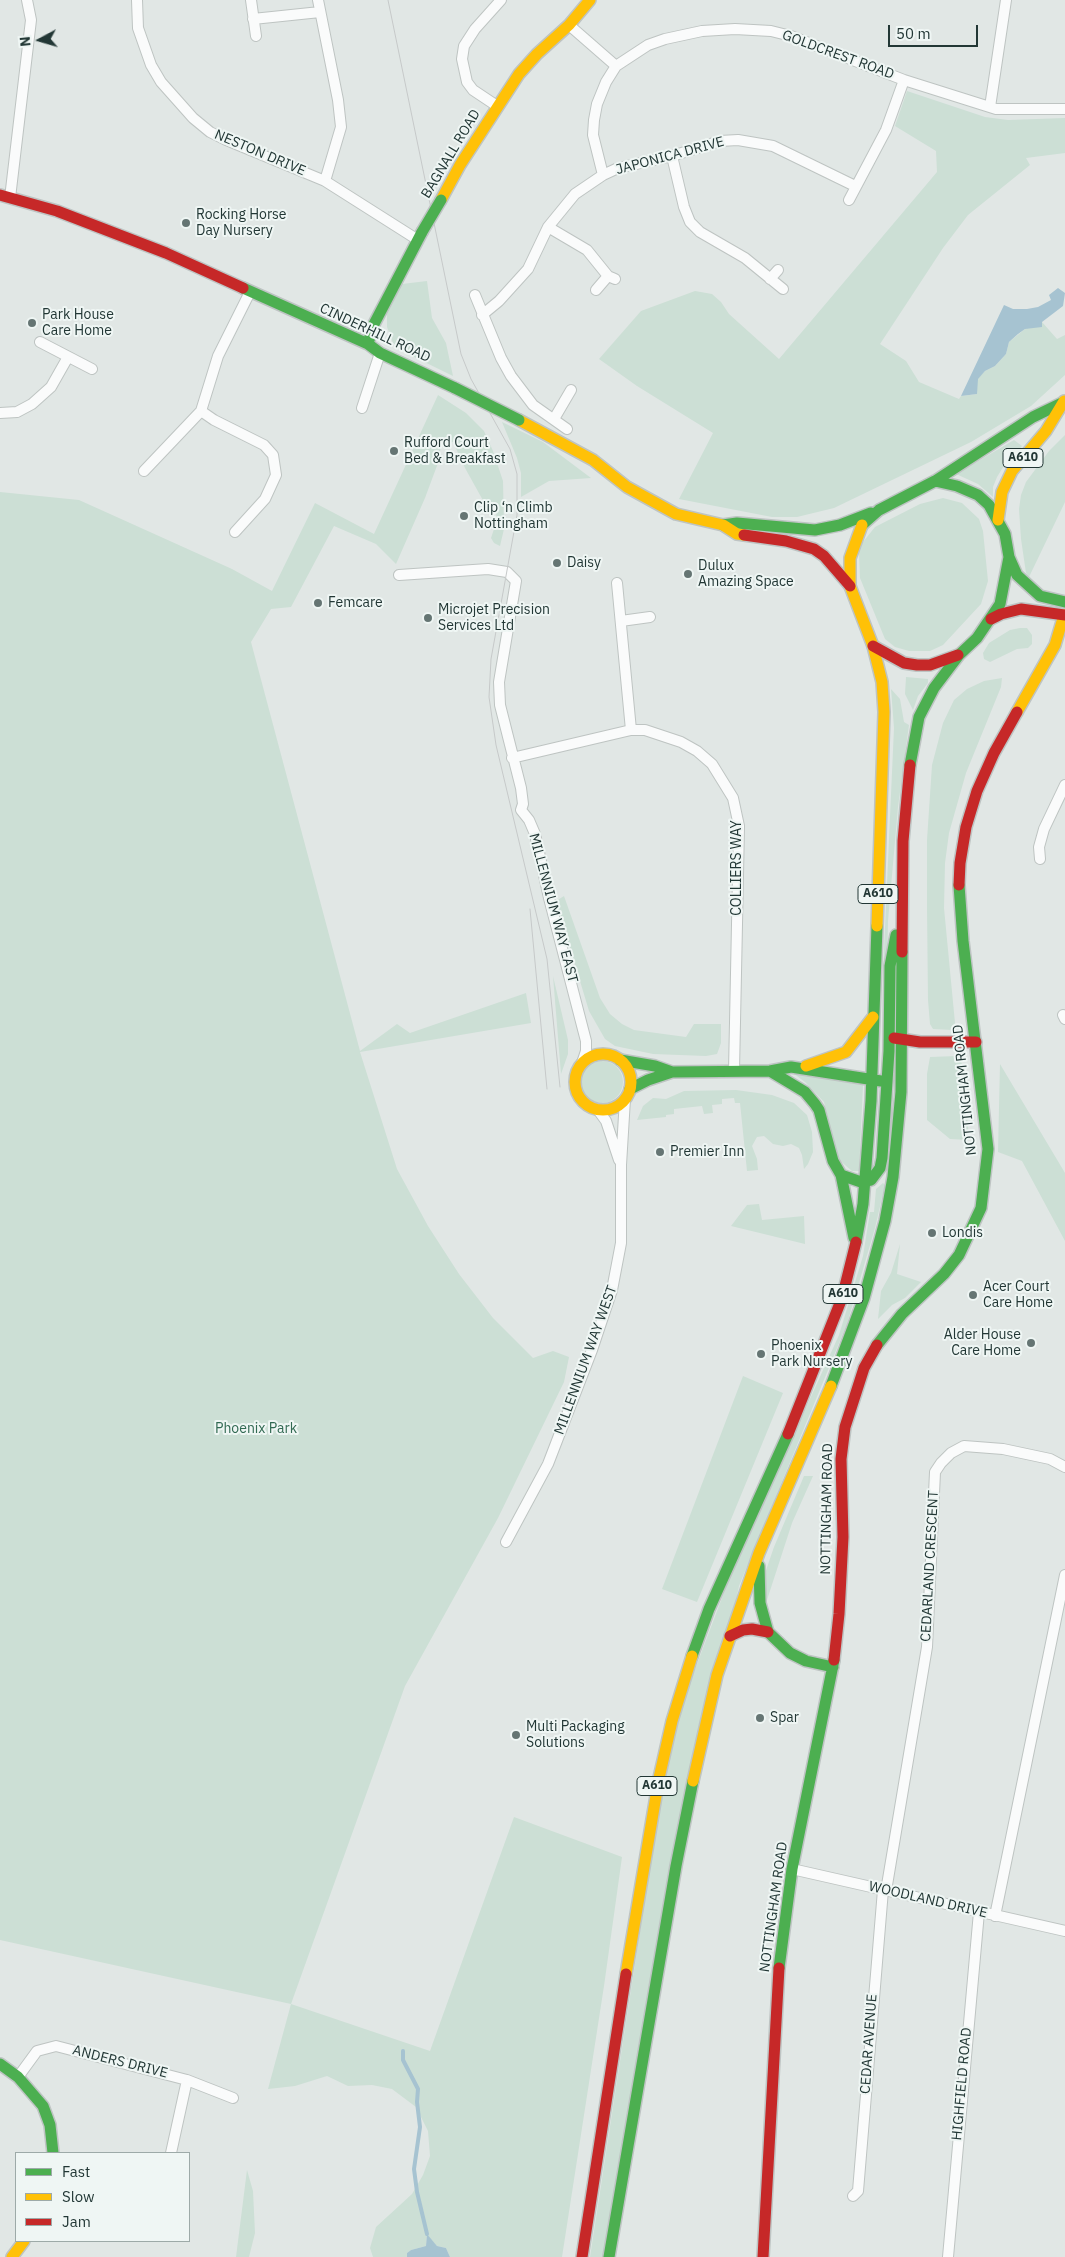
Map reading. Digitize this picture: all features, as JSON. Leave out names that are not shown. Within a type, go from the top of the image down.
[{"type":"main road","name":"BAGNALL ROAD","points":[[368,344],[374,326],[420,236],[460,165],[497,106],[537,54],[569,25],[590,0]]},
{"type":"main road","name":"CINDERHILL ROAD","points":[[5,197],[57,211],[166,253],[368,344],[380,353],[456,388],[593,460],[627,487],[676,514],[723,525],[737,534],[786,541],[814,549],[830,562],[850,586]]},
{"type":"main road","name":"A610","points":[[582,2257],[644,1861],[659,1778],[672,1721],[688,1666],[708,1609],[784,1444],[842,1298],[855,1246],[866,1182],[885,738],[882,682],[873,646],[850,586],[850,558],[858,532],[864,522],[879,510],[935,481],[1033,417],[1063,401]]},
{"type":"main road","name":"A610","points":[[998,520],[1002,492],[1012,471],[1046,431],[1063,401]]},
{"type":"main road","name":"A610","points":[[609,2257],[676,1866],[697,1759],[717,1675],[759,1552],[827,1395],[864,1298],[885,1221],[893,1177],[901,1092],[903,1040],[902,896],[906,795],[911,752],[919,717],[927,698],[959,655],[977,638],[991,619],[1000,604],[1004,590],[1009,557],[1005,534],[989,505],[978,495],[957,486],[935,481]]},
{"type":"main road","name":"CINDERHILL ROAD","points":[[723,525],[737,523],[815,530],[840,525],[879,510]]},
{"type":"main road","points":[[1009,557],[1017,575],[1040,596],[1065,602]]},
{"type":"main road","points":[[991,619],[1006,612],[1020,609],[1065,615]]},
{"type":"main road","name":"NOTTINGHAM ROAD","points":[[763,2257],[780,1956],[792,1869],[833,1667],[839,1614],[843,1537],[841,1459],[845,1428],[864,1368],[876,1346],[902,1314],[944,1274],[959,1255],[982,1208],[988,1149],[963,941],[958,883],[966,827],[977,791],[994,753],[1055,645],[1065,615]]},
{"type":"main road","name":"A610","points":[[873,646],[904,663],[917,665],[930,665],[959,655]]},
{"type":"main road","points":[[841,1175],[854,1181],[866,1182],[876,1176],[880,1168],[890,1037],[890,966],[902,896]]},
{"type":"main road","points":[[803,1067],[846,1052],[873,1022],[890,1037],[903,1040],[920,1042],[976,1042]]},
{"type":"main road","points":[[672,1072],[655,1066],[620,1060],[610,1055],[600,1054],[590,1057],[582,1064],[575,1078],[578,1094],[583,1102],[598,1110],[613,1108],[627,1094],[648,1080],[672,1072],[770,1071],[791,1066],[803,1067],[886,1082],[901,1092]]},
{"type":"main road","points":[[620,1060],[629,1073],[627,1094]]},
{"type":"main road","points":[[770,1071],[805,1092],[815,1104],[822,1119],[833,1161],[841,1175],[855,1246]]},
{"type":"main road","points":[[759,1552],[760,1603],[768,1632],[778,1644],[806,1661],[833,1667]]},
{"type":"main road","points":[[730,1636],[743,1630],[752,1629],[768,1632]]},
{"type":"main road","points":[[0,2064],[18,2077],[43,2106],[50,2125],[53,2152]]},
{"type":"street","points":[[5,197],[31,20],[27,0]]},
{"type":"street","name":"NESTON DRIVE","points":[[137,0],[138,28],[151,65],[161,82],[193,118],[210,132],[324,181],[420,236]]},
{"type":"street","points":[[251,0],[256,36]]},
{"type":"street","points":[[318,0],[341,127],[324,181]]},
{"type":"street","points":[[497,106],[473,90],[467,82],[462,59],[464,46],[475,29],[501,0]]},
{"type":"street","points":[[990,107],[1006,0]]},
{"type":"street","points":[[254,19],[320,12]]},
{"type":"street","points":[[569,25],[616,66]]},
{"type":"street","name":"GOLDCREST ROAD","points":[[603,175],[593,135],[594,120],[600,97],[616,66],[648,45],[665,38],[702,31],[735,29],[772,32],[791,36],[904,80],[990,107],[1013,110],[1065,109]]},
{"type":"street","points":[[849,200],[886,130],[904,80]]},
{"type":"street","name":"JAPONICA DRIVE","points":[[482,315],[499,301],[528,269],[548,227],[575,194],[603,175],[626,166],[672,156],[720,141],[738,140],[773,146],[856,186]]},
{"type":"street","points":[[672,156],[684,207],[690,222],[700,232],[745,258],[783,289]]},
{"type":"street","points":[[548,227],[587,250],[612,278],[596,290]]},
{"type":"street","points":[[770,279],[778,270]]},
{"type":"street","points":[[144,471],[201,411],[218,356],[250,292]]},
{"type":"street","points":[[475,295],[501,358],[511,376],[533,405],[568,429]]},
{"type":"street","points":[[40,342],[92,369]]},
{"type":"street","points":[[362,408],[380,353]]},
{"type":"street","points":[[0,413],[17,412],[32,404],[51,387],[68,357]]},
{"type":"street","points":[[554,419],[571,390]]},
{"type":"street","points":[[201,411],[214,420],[264,445],[273,455],[276,475],[265,499],[235,532]]},
{"type":"street","name":"MILLENNIUM WAY EAST","points":[[400,575],[488,569],[511,574],[516,580],[499,682],[500,705],[523,804],[521,810],[535,834],[549,898],[586,1041],[586,1051],[582,1064]]},
{"type":"street","points":[[617,583],[631,730]]},
{"type":"street","points":[[621,621],[650,617]]},
{"type":"street","name":"COLLIERS WAY","points":[[512,758],[631,730],[660,733],[696,750],[712,764],[727,786],[736,808],[739,826],[734,1071]]},
{"type":"street","points":[[1040,859],[1039,848],[1044,829],[1065,786]]},
{"type":"street","name":"MILLENNIUM WAY WEST","points":[[506,1542],[548,1464],[592,1350],[612,1290],[622,1243],[621,1166],[627,1094]]},
{"type":"street","name":"MILLENNIUM WAY WEST","points":[[598,1110],[606,1120],[621,1166]]},
{"type":"street","name":"CEDARLAND CRESCENT","points":[[884,1890],[927,1647],[935,1472],[951,1453],[964,1446],[979,1445],[1050,1459],[1065,1467]]},
{"type":"street","points":[[995,1916],[1065,1574]]},
{"type":"street","name":"WOODLAND DRIVE","points":[[792,1869],[1065,1931]]},
{"type":"street","name":"CEDAR AVENUE","points":[[852,2196],[858,2191],[884,1890]]},
{"type":"street","name":"HIGHFIELD ROAD","points":[[948,2257],[979,1912]]},
{"type":"street","name":"ANDERS DRIVE","points":[[18,2077],[37,2051],[56,2046],[187,2080],[233,2098]]},
{"type":"street","points":[[171,2152],[187,2080]]},
{"type":"green space","points":[[907,91],[985,117],[1008,120],[1065,118],[1065,153],[1026,158],[1030,165],[968,215],[943,248],[880,344],[906,361],[919,382],[959,399],[961,396],[977,394],[977,379],[985,371],[995,366],[1006,354],[1009,342],[1025,329],[1042,322],[1057,339],[1065,335],[1065,375],[1031,406],[971,442],[834,508],[797,517],[772,517],[679,499],[713,433],[637,386],[599,359],[641,311],[695,291],[712,294],[721,302],[729,314],[779,359],[937,172],[936,151],[895,126]]},
{"type":"green space","points":[[427,281],[432,318],[446,343],[453,376],[402,351],[393,343],[387,327],[387,314],[402,284]]},
{"type":"green space","name":"Phoenix Park","points":[[438,395],[466,413],[484,431],[493,451],[503,481],[504,529],[500,546],[494,543],[491,538],[497,520],[496,513],[485,504],[453,442],[441,445],[438,463],[425,498],[396,564],[376,544],[334,526],[291,607],[271,609],[251,642],[360,1051],[397,1024],[410,1033],[526,993],[531,1023],[360,1052],[397,1169],[428,1226],[459,1274],[493,1318],[533,1358],[553,1351],[569,1357],[564,1382],[498,1518],[405,1686],[291,2004],[0,1940],[0,492],[79,500],[232,569],[272,591],[315,503],[374,534]]},
{"type":"green space","points":[[502,422],[543,442],[591,478],[549,481],[521,497],[521,473]]},
{"type":"green space","points":[[1065,435],[1065,502],[1029,577],[1026,573],[1021,539],[1019,509],[1021,495],[1026,482],[1049,451]]},
{"type":"green space","points":[[1014,440],[1022,446],[1005,464],[997,477],[993,487],[993,497],[978,484],[956,474]]},
{"type":"green space","points":[[943,498],[962,503],[979,519],[983,531],[988,581],[981,604],[943,645],[930,651],[909,651],[895,647],[885,639],[860,578],[859,553],[863,542],[875,527],[920,504]]},
{"type":"green space","points":[[1027,628],[1032,635],[1032,644],[1028,648],[1017,649],[990,662],[984,659],[983,653],[989,643],[1010,630]]},
{"type":"green space","points":[[906,677],[928,679],[928,683],[918,696],[913,710],[905,694]]},
{"type":"green space","points":[[1002,678],[1001,687],[966,773],[949,833],[945,863],[944,908],[955,1023],[952,1030],[933,1029],[930,1024],[928,1000],[927,908],[927,840],[932,765],[943,723],[954,700],[967,689],[984,681]]},
{"type":"green space","points":[[891,689],[900,699],[904,722],[909,725],[898,807],[888,921],[887,972],[883,972],[894,728]]},
{"type":"green space","points":[[564,896],[600,998],[610,1014],[622,1024],[634,1030],[686,1037],[694,1024],[721,1024],[721,1043],[717,1054],[706,1056],[653,1054],[615,1046],[605,1039],[589,1011],[556,901]]},
{"type":"green space","points":[[553,976],[568,1040],[568,1054],[561,1074]]},
{"type":"green space","points":[[957,1056],[960,1058],[964,1071],[969,1140],[950,1139],[927,1120],[927,1074],[930,1057]]},
{"type":"green space","points":[[602,1061],[617,1067],[623,1082],[617,1097],[602,1103],[587,1097],[581,1082],[587,1067]]},
{"type":"green space","points":[[1000,1064],[1065,1173],[1065,1241],[1022,1161],[998,1152]]},
{"type":"green space","points":[[793,1073],[863,1085],[859,1171],[852,1171],[838,1159],[824,1102],[805,1082]]},
{"type":"green space","points":[[736,1090],[772,1095],[794,1103],[807,1115],[812,1132],[813,1152],[804,1169],[799,1148],[791,1144],[783,1146],[773,1144],[764,1136],[757,1137],[752,1146],[757,1159],[758,1170],[747,1171],[740,1103],[735,1103],[734,1098],[722,1099],[722,1104],[712,1105],[713,1113],[704,1114],[702,1106],[674,1109],[674,1114],[666,1115],[666,1117],[637,1120],[643,1106],[653,1098],[666,1099],[684,1091]]},
{"type":"green space","points":[[883,1183],[885,1185],[875,1228],[847,1324],[739,1586],[603,2257],[590,2257],[659,1807],[683,1701],[734,1566],[839,1335],[863,1256],[870,1212],[874,1212],[876,1189]]},
{"type":"green space","points":[[759,1204],[762,1220],[804,1216],[805,1244],[731,1226],[747,1205]]},
{"type":"green space","points":[[900,1244],[897,1274],[921,1282],[905,1298],[892,1305],[878,1319],[881,1291],[891,1273]]},
{"type":"green space","points":[[743,1376],[783,1393],[697,1602],[662,1589]]},
{"type":"green space","points":[[804,1476],[813,1476],[792,1523],[767,1600],[764,1576]]},
{"type":"green space","points":[[514,1817],[622,1857],[562,2257],[450,2257],[446,2248],[437,2246],[427,2235],[426,2246],[411,2250],[407,2253],[407,2257],[373,2257],[370,2248],[376,2227],[412,2194],[423,2175],[430,2156],[428,2131],[416,2107],[392,2089],[372,2085],[348,2086],[327,2076],[295,2086],[268,2089],[291,2004],[430,2051]]},
{"type":"green space","points":[[247,2170],[253,2191],[255,2233],[249,2257],[236,2257]]},
{"type":"water","points":[[1058,288],[1065,293],[1063,306],[1042,322],[1042,327],[1025,329],[1009,342],[1006,354],[995,366],[985,371],[978,379],[977,394],[961,396],[1004,305],[1013,309],[1038,307],[1051,300],[1049,295]]},
{"type":"water","points":[[427,2234],[437,2246],[446,2248],[450,2257],[407,2257],[407,2253],[411,2250],[426,2246]]},
{"type":"waterway","points":[[403,2051],[403,2060],[418,2089],[417,2102],[420,2127],[414,2169],[417,2192],[427,2234]]},
{"type":"tram line","points":[[388,0],[461,354],[471,379],[510,449],[517,474],[517,515],[491,659],[489,697],[496,745],[547,959],[560,1087]]},
{"type":"tram line","points":[[530,909],[547,1089]]},
{"type":"traffic: fast","points":[[422,232],[441,200]]},
{"type":"traffic: fast","points":[[368,344],[373,326],[422,232]]},
{"type":"traffic: fast","points":[[243,288],[368,344],[380,353],[455,388]]},
{"type":"traffic: fast","points":[[455,388],[519,420]]},
{"type":"traffic: fast","points":[[862,525],[879,510],[935,481],[1033,417],[1062,403]]},
{"type":"traffic: fast","points":[[910,765],[919,717],[934,688],[959,655],[977,638],[1000,604],[1009,557],[1005,534],[989,505],[978,495],[957,486],[935,481]]},
{"type":"traffic: fast","points":[[723,525],[737,523],[815,530],[840,525],[871,513]]},
{"type":"traffic: fast","points":[[1009,557],[1017,575],[1040,596],[1065,602]]},
{"type":"traffic: fast","points":[[877,1345],[902,1314],[944,1274],[959,1255],[981,1208],[988,1149],[963,941],[959,885]]},
{"type":"traffic: fast","points":[[856,1242],[863,1204],[871,1101],[877,926]]},
{"type":"traffic: fast","points":[[770,1071],[805,1092],[815,1104],[819,1110],[833,1161],[841,1175],[861,1182],[871,1180],[880,1168],[882,1158],[889,1051],[890,966],[896,935]]},
{"type":"traffic: fast","points":[[831,1386],[864,1298],[885,1221],[893,1177],[901,1092],[902,952]]},
{"type":"traffic: fast","points":[[620,1060],[655,1066],[672,1072],[770,1071],[791,1067],[881,1081]]},
{"type":"traffic: fast","points":[[630,1089],[648,1080],[672,1072]]},
{"type":"traffic: fast","points":[[841,1175],[854,1238]]},
{"type":"traffic: fast","points":[[692,1656],[709,1609],[788,1434]]},
{"type":"traffic: fast","points":[[759,1566],[760,1603],[768,1632],[790,1653],[806,1661],[833,1667]]},
{"type":"traffic: fast","points":[[779,1968],[792,1869],[834,1660]]},
{"type":"traffic: fast","points":[[609,2257],[676,1866],[693,1781]]},
{"type":"traffic: fast","points":[[0,2064],[18,2077],[43,2106],[50,2125],[53,2152]]},
{"type":"traffic: slow","points":[[441,200],[460,165],[519,74],[537,54],[569,25],[590,0]]},
{"type":"traffic: slow","points":[[998,520],[1002,492],[1012,471],[1046,431],[1064,401]]},
{"type":"traffic: slow","points":[[519,420],[593,460],[627,487],[676,514],[723,525],[737,534],[744,535]]},
{"type":"traffic: slow","points":[[862,525],[850,558],[850,586],[873,646],[882,682],[884,712],[877,926]]},
{"type":"traffic: slow","points":[[1017,712],[1055,645],[1064,615]]},
{"type":"traffic: slow","points":[[806,1066],[846,1052],[873,1017]]},
{"type":"traffic: slow","points":[[603,1054],[614,1056],[623,1062],[629,1071],[631,1082],[629,1093],[623,1102],[614,1108],[603,1110],[592,1108],[583,1102],[577,1093],[575,1082],[577,1071],[583,1062],[592,1056],[603,1054]]},
{"type":"traffic: slow","points":[[693,1781],[717,1675],[759,1553],[831,1386]]},
{"type":"traffic: slow","points":[[626,1974],[659,1778],[672,1721],[692,1656]]},
{"type":"traffic: slow","points":[[12,2257],[23,2242]]},
{"type":"traffic: jam","points":[[0,195],[57,211],[166,253],[243,288]]},
{"type":"traffic: jam","points":[[744,535],[786,541],[814,549],[824,556],[850,586]]},
{"type":"traffic: jam","points":[[991,619],[1001,614],[1021,609],[1065,615]]},
{"type":"traffic: jam","points":[[873,646],[904,663],[917,665],[930,665],[958,655]]},
{"type":"traffic: jam","points":[[959,885],[960,863],[966,827],[977,791],[994,753],[1017,712]]},
{"type":"traffic: jam","points":[[902,952],[903,841],[910,765]]},
{"type":"traffic: jam","points":[[894,1038],[920,1042],[976,1042]]},
{"type":"traffic: jam","points":[[788,1434],[842,1298],[856,1242]]},
{"type":"traffic: jam","points":[[834,1660],[839,1614],[843,1537],[841,1459],[845,1427],[864,1368],[877,1345]]},
{"type":"traffic: jam","points":[[730,1636],[743,1630],[752,1629],[768,1632]]},
{"type":"traffic: jam","points":[[763,2257],[779,1968]]},
{"type":"traffic: jam","points":[[582,2257],[626,1974]]},
{"type":"place","name":"Rocking Horse Day Nursery","points":[[186,223]]},
{"type":"place","name":"Park House Care Home","points":[[32,323]]},
{"type":"place","name":"Rufford Court Bed & Breakfast","points":[[394,451]]},
{"type":"place","name":"Clip ‘n Climb Nottingham","points":[[464,516]]},
{"type":"place","name":"Daisy","points":[[557,563]]},
{"type":"place","name":"Dulux Amazing Space","points":[[688,574]]},
{"type":"place","name":"Femcare","points":[[318,603]]},
{"type":"place","name":"Microjet Precision Services Ltd","points":[[428,618]]},
{"type":"place","name":"Premier Inn","points":[[660,1152]]},
{"type":"place","name":"Londis","points":[[932,1233]]},
{"type":"place","name":"Acer Court Care Home","points":[[973,1295]]},
{"type":"place","name":"Alder House Care Home","points":[[1031,1343]]},
{"type":"place","name":"Phoenix Park Nursery","points":[[761,1354]]},
{"type":"place","name":"Spar","points":[[760,1718]]},
{"type":"place","name":"Multi Packaging Solutions","points":[[516,1735]]}]
